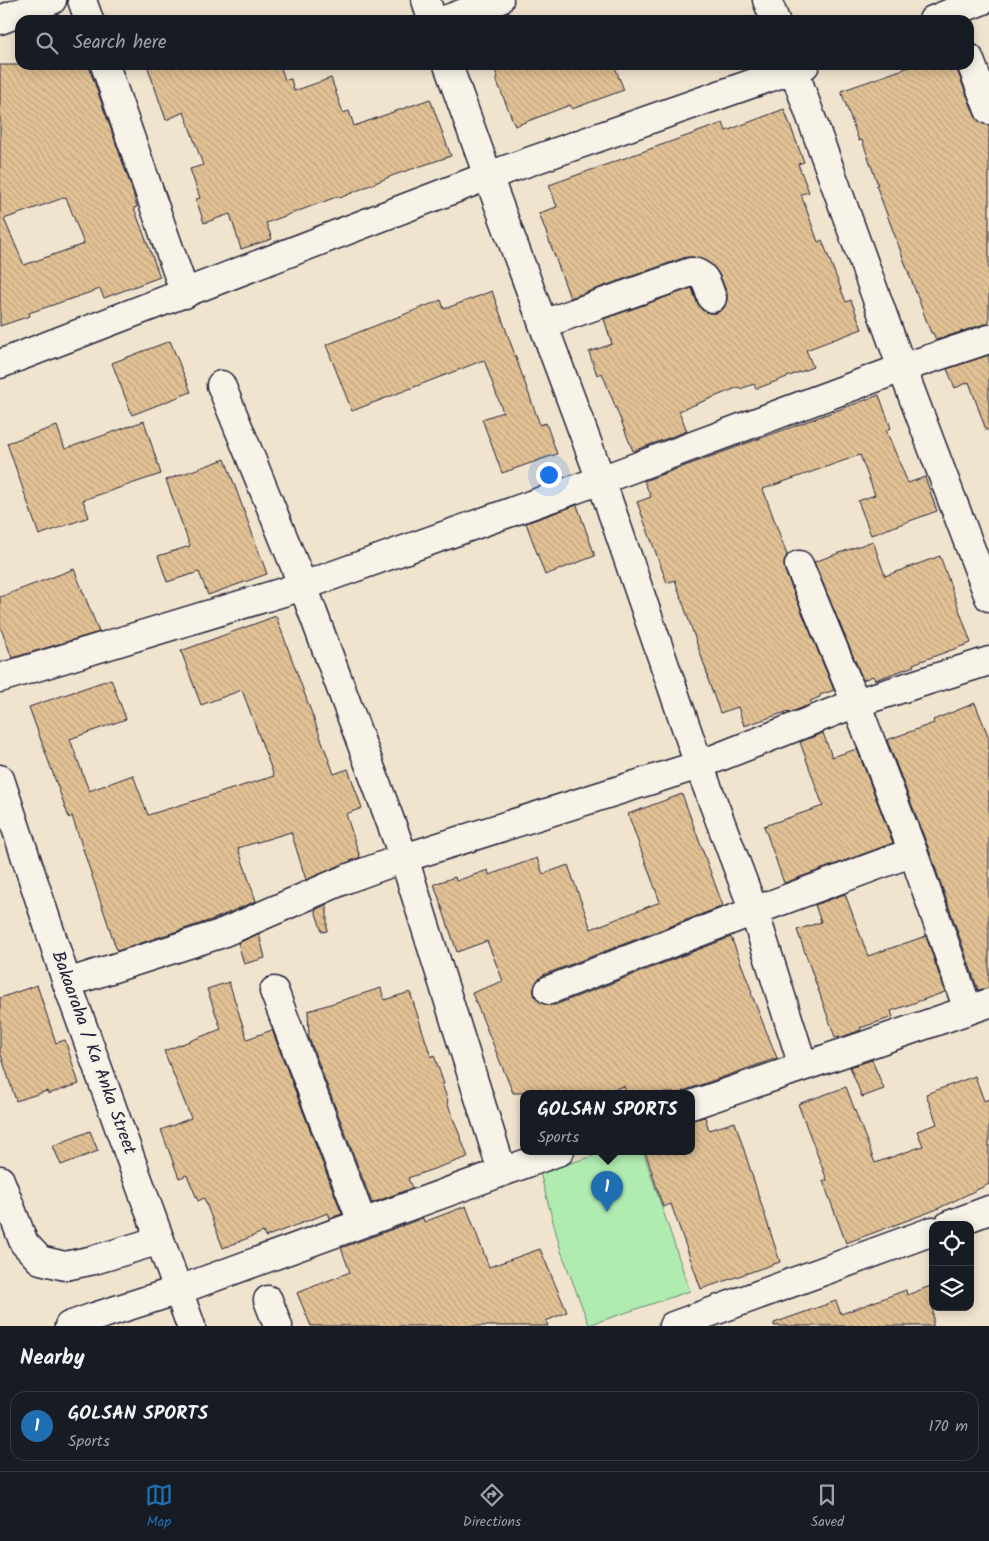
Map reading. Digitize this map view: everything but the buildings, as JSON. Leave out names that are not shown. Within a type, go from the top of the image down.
[{"type":"street","points":[[0,20],[52,0]]},
{"type":"street","points":[[82,0],[87,15]]},
{"type":"street","points":[[426,0],[430,15]]},
{"type":"street","points":[[458,15],[499,0]]},
{"type":"street","points":[[767,0],[773,15]]},
{"type":"street","points":[[946,13],[983,0]]},
{"type":"street","points":[[106,70],[185,294]]},
{"type":"street","points":[[450,70],[601,480],[699,765],[754,911],[803,1066]]},
{"type":"street","points":[[0,364],[488,176],[786,70]]},
{"type":"street","points":[[798,70],[902,368],[989,597]]},
{"type":"street","points":[[974,70],[989,110]]},
{"type":"street","points":[[543,324],[691,272],[697,272],[703,276],[712,298]]},
{"type":"street","points":[[0,678],[304,586],[601,480],[902,368],[989,339]]},
{"type":"street","points":[[221,386],[304,586],[404,858],[502,1171]]},
{"type":"street","points":[[695,1104],[978,1006],[913,852],[856,703],[799,565]]},
{"type":"street","points":[[67,983],[220,934],[337,883],[404,858],[699,765],[856,703],[989,661]]},
{"type":"street","name":"Bakaaraha / Ka Anka Street","points":[[0,778],[67,983],[191,1326]]},
{"type":"street","points":[[549,990],[913,852]]},
{"type":"street","points":[[274,991],[362,1222]]},
{"type":"street","points":[[87,1323],[548,1155]]},
{"type":"street","points":[[0,1180],[24,1243],[40,1260],[65,1266],[94,1260],[160,1240]]},
{"type":"street","points":[[960,1221],[989,1210]]},
{"type":"street","points":[[673,1326],[929,1232]]},
{"type":"street","points":[[268,1300],[278,1326]]},
{"type":"green space","points":[[596,1155],[644,1155],[690,1291],[589,1325],[561,1251],[540,1173]]},
{"type":"place","name":"GOLSAN SPORTS","points":[[607,1212]]}]
